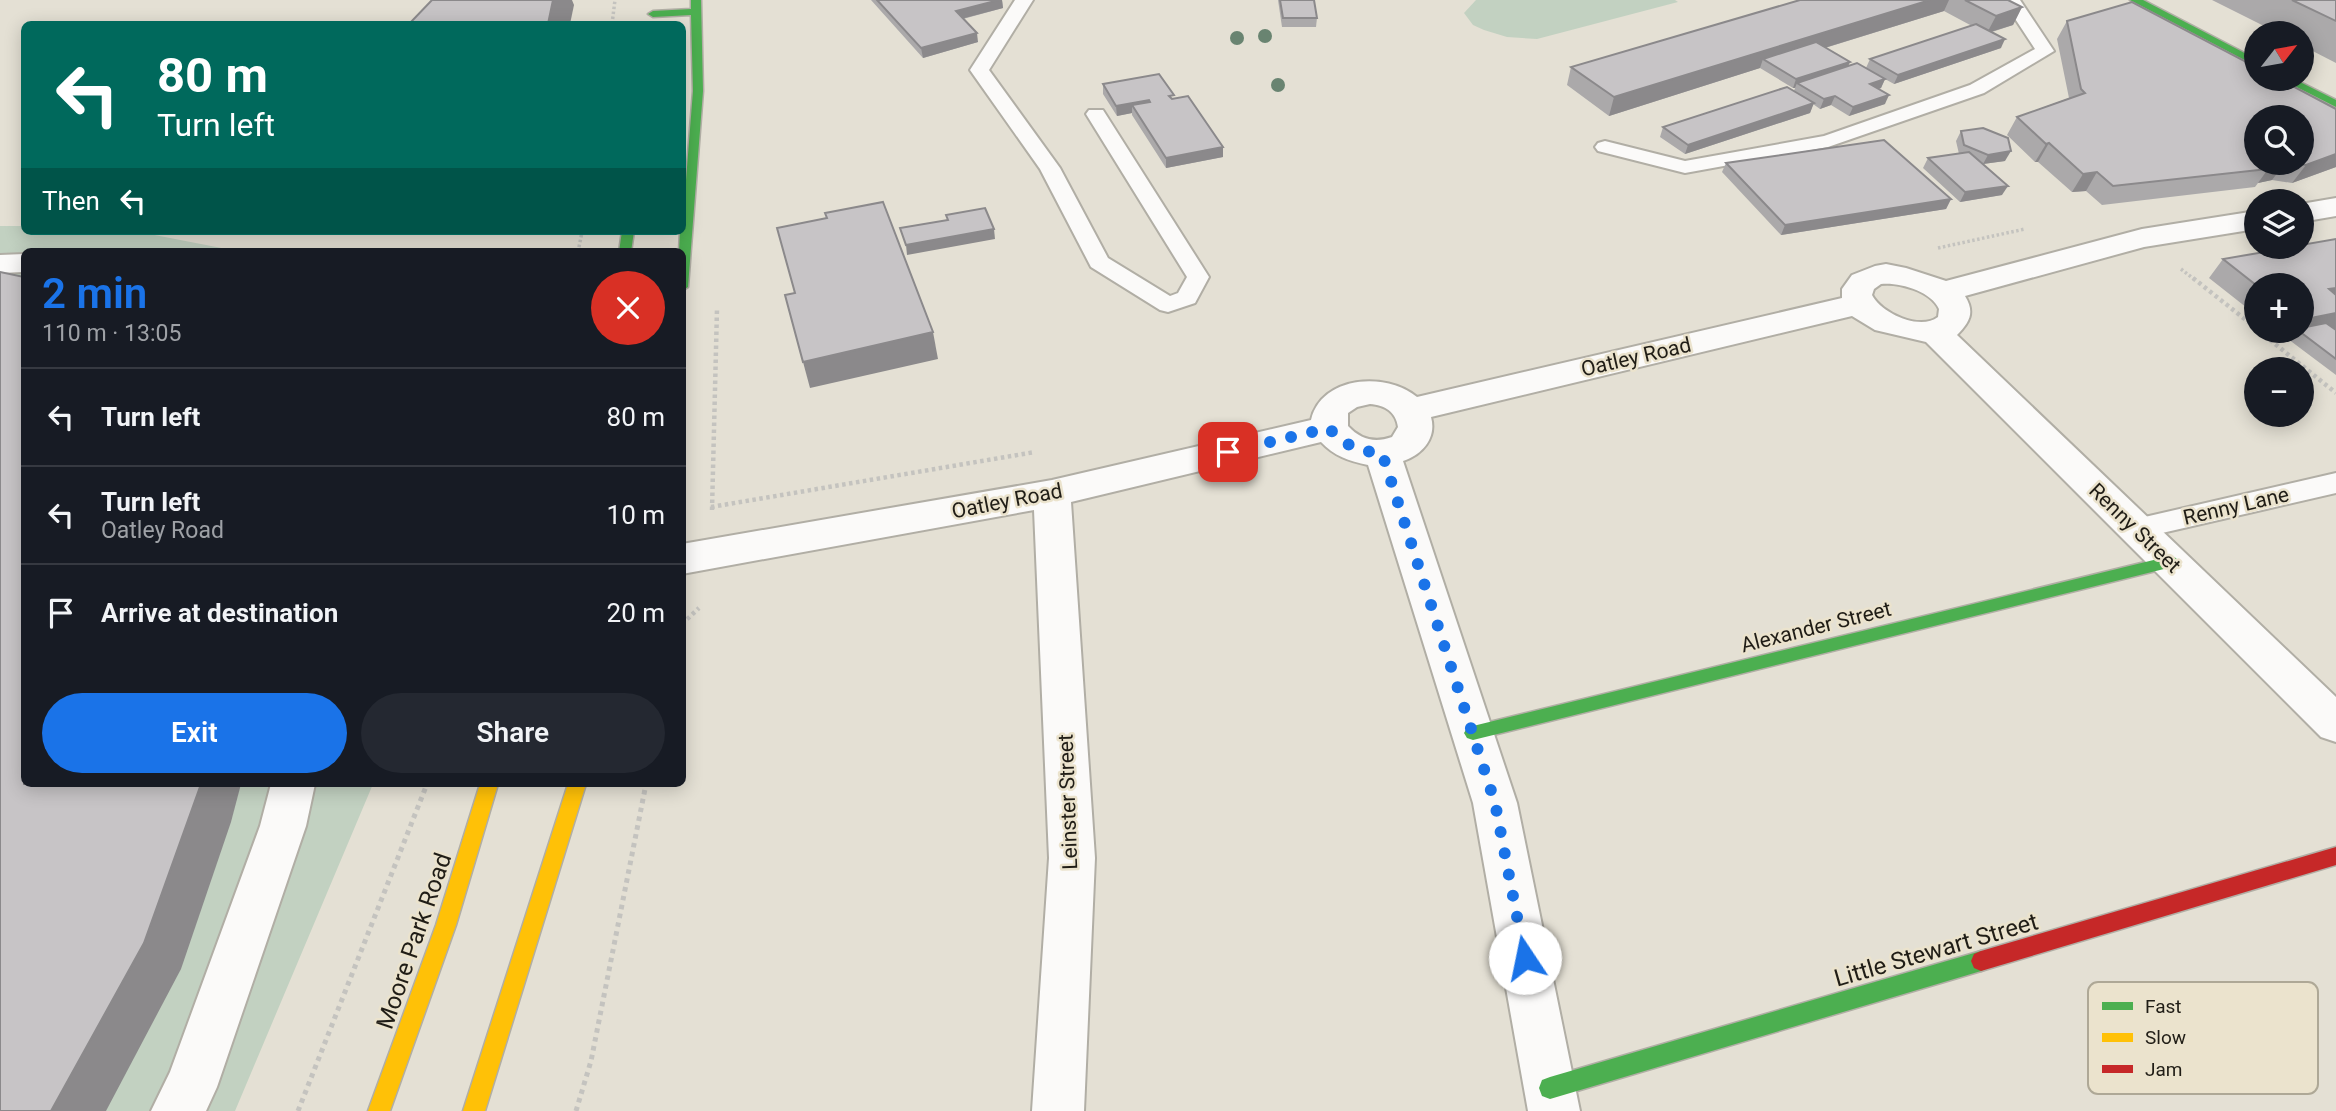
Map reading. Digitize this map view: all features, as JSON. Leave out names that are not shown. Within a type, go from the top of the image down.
[{"type":"main road","points":[[2135,0],[2244,57]]},
{"type":"main road","points":[[2167,0],[2244,39]]},
{"type":"main road","points":[[652,13],[697,6],[698,91],[685,248]]},
{"type":"main road","points":[[2310,91],[2336,104]]},
{"type":"main road","name":"Alexander Street","points":[[1473,733],[2169,562]]},
{"type":"main road","name":"Moore Park Road","points":[[379,1111],[446,925],[488,787]]},
{"type":"main road","points":[[474,1111],[540,909],[576,787]]},
{"type":"main road","name":"Little Stewart Street","points":[[1552,1099],[2336,856]]},
{"type":"street","points":[[2314,211],[2336,207]]},
{"type":"street","points":[[1942,292],[2142,238],[2244,222]]},
{"type":"street","points":[[0,264],[21,263]]},
{"type":"street","points":[[1873,275],[1901,275],[1916,278],[1942,292],[1955,311],[1953,320],[1946,327],[1921,332],[1892,326],[1868,313],[1860,304],[1856,295],[1857,287],[1863,280],[1873,275]]},
{"type":"street","name":"Oatley Road","points":[[1411,410],[1860,304]]},
{"type":"street","name":"Renny Street","points":[[1934,331],[2336,724]]},
{"type":"street","points":[[1356,393],[1385,394],[1399,400],[1411,410],[1416,421],[1416,433],[1409,442],[1398,449],[1382,453],[1354,449],[1341,442],[1329,428],[1328,418],[1333,405],[1356,393]]},
{"type":"street","name":"Oatley Road","points":[[686,558],[1052,494],[1329,428]]},
{"type":"street","points":[[1382,453],[1495,803],[1552,1099]]},
{"type":"street","name":"Leinster Street","points":[[1052,494],[1072,858],[1058,1111]]},
{"type":"street","points":[[177,1111],[191,1087],[284,827],[292,787]]},
{"type":"lane","points":[[1024,0],[979,70],[1050,168],[1099,262],[1168,304],[1186,298],[1198,276],[1096,114]]},
{"type":"lane","points":[[1605,147],[1685,167],[1828,141],[1977,89],[2045,51],[2014,4],[2005,0]]},
{"type":"lane","name":"Renny Lane","points":[[2136,529],[2336,483]]},
{"type":"path","points":[[612,21],[615,0]]},
{"type":"path","points":[[2142,238],[2244,320]]},
{"type":"path","points":[[2273,343],[2336,393]]},
{"type":"path","points":[[686,620],[699,608]]},
{"type":"path","points":[[298,1111],[426,787]]},
{"type":"path","points":[[576,1111],[591,1061],[645,787]]},
{"type":"green space","points":[[1476,0],[1678,2],[1537,39],[1507,37],[1473,25],[1464,13]]},
{"type":"green space","points":[[0,226],[21,226],[21,235],[155,235],[221,248],[21,248],[21,787],[372,787],[235,1111],[0,1111]]},
{"type":"building","points":[[432,0],[553,0],[549,21],[412,21]]},
{"type":"building","points":[[877,0],[999,0],[956,11],[977,33],[921,48]]},
{"type":"building","points":[[1280,0],[1314,0],[1317,18],[1283,18]]},
{"type":"building","points":[[1800,0],[1930,0],[1614,97],[1571,67]]},
{"type":"building","points":[[1965,0],[2008,0],[2022,7],[1996,16]]},
{"type":"building","points":[[2292,0],[2336,0],[2336,21]]},
{"type":"building","points":[[2132,2],[2244,61],[2244,91],[2302,91],[2336,109],[2336,154],[2314,162],[2314,105],[2244,105],[2244,172],[2113,186],[2097,172],[2083,174],[2017,117],[2085,93],[2081,89],[2067,21]]},
{"type":"building","points":[[1976,24],[2005,39],[1898,75],[1870,59]]},
{"type":"building","points":[[1816,42],[1850,62],[1796,79],[1763,59]]},
{"type":"building","points":[[1857,63],[1885,79],[1870,84],[1889,95],[1853,107],[1835,96],[1824,99],[1797,83]]},
{"type":"building","points":[[1159,74],[1174,95],[1169,96],[1172,99],[1188,96],[1223,147],[1166,158],[1132,105],[1150,102],[1149,100],[1116,106],[1103,84]]},
{"type":"building","points":[[1787,87],[1814,103],[1688,145],[1663,127]]},
{"type":"building","points":[[1983,128],[2008,138],[2011,151],[1988,155],[1964,145],[1961,131]]},
{"type":"building","points":[[1884,140],[1951,199],[1785,225],[1726,163]]},
{"type":"building","points":[[1969,152],[2008,186],[1965,192],[1928,158]]},
{"type":"building","points":[[883,202],[933,332],[803,362],[785,295],[795,293],[777,228],[827,218],[825,213]]},
{"type":"building","points":[[985,208],[994,229],[906,245],[900,228],[948,220],[946,215]]},
{"type":"building","points":[[2336,239],[2336,288],[2329,289],[2336,295],[2336,313],[2314,317],[2314,273],[2244,273],[2244,276],[2223,259],[2244,255],[2244,259],[2314,259],[2314,243]]},
{"type":"building","points":[[0,272],[21,276],[21,787],[200,787],[144,943],[51,1111],[0,1111]]},
{"type":"building","points":[[2326,323],[2336,330],[2336,359],[2314,342],[2314,325]]},
{"type":"traffic: fast","points":[[685,248],[698,91],[696,0]]},
{"type":"traffic: fast","points":[[2135,0],[2244,57]]},
{"type":"traffic: fast","points":[[653,14],[697,12]]},
{"type":"traffic: fast","points":[[2310,91],[2336,104]]},
{"type":"traffic: fast","points":[[626,248],[627,235]]},
{"type":"traffic: fast","points":[[1473,733],[2170,562]]},
{"type":"traffic: fast","points":[[1550,1088],[1981,961]]},
{"type":"traffic: slow","points":[[379,1111],[446,925],[488,787]]},
{"type":"traffic: slow","points":[[474,1111],[576,787]]},
{"type":"traffic: jam","points":[[1981,961],[2336,856]]},
{"type":"route","points":[[1228,452],[1329,428],[1341,442],[1354,449],[1382,453],[1495,803],[1525,958]]}]
